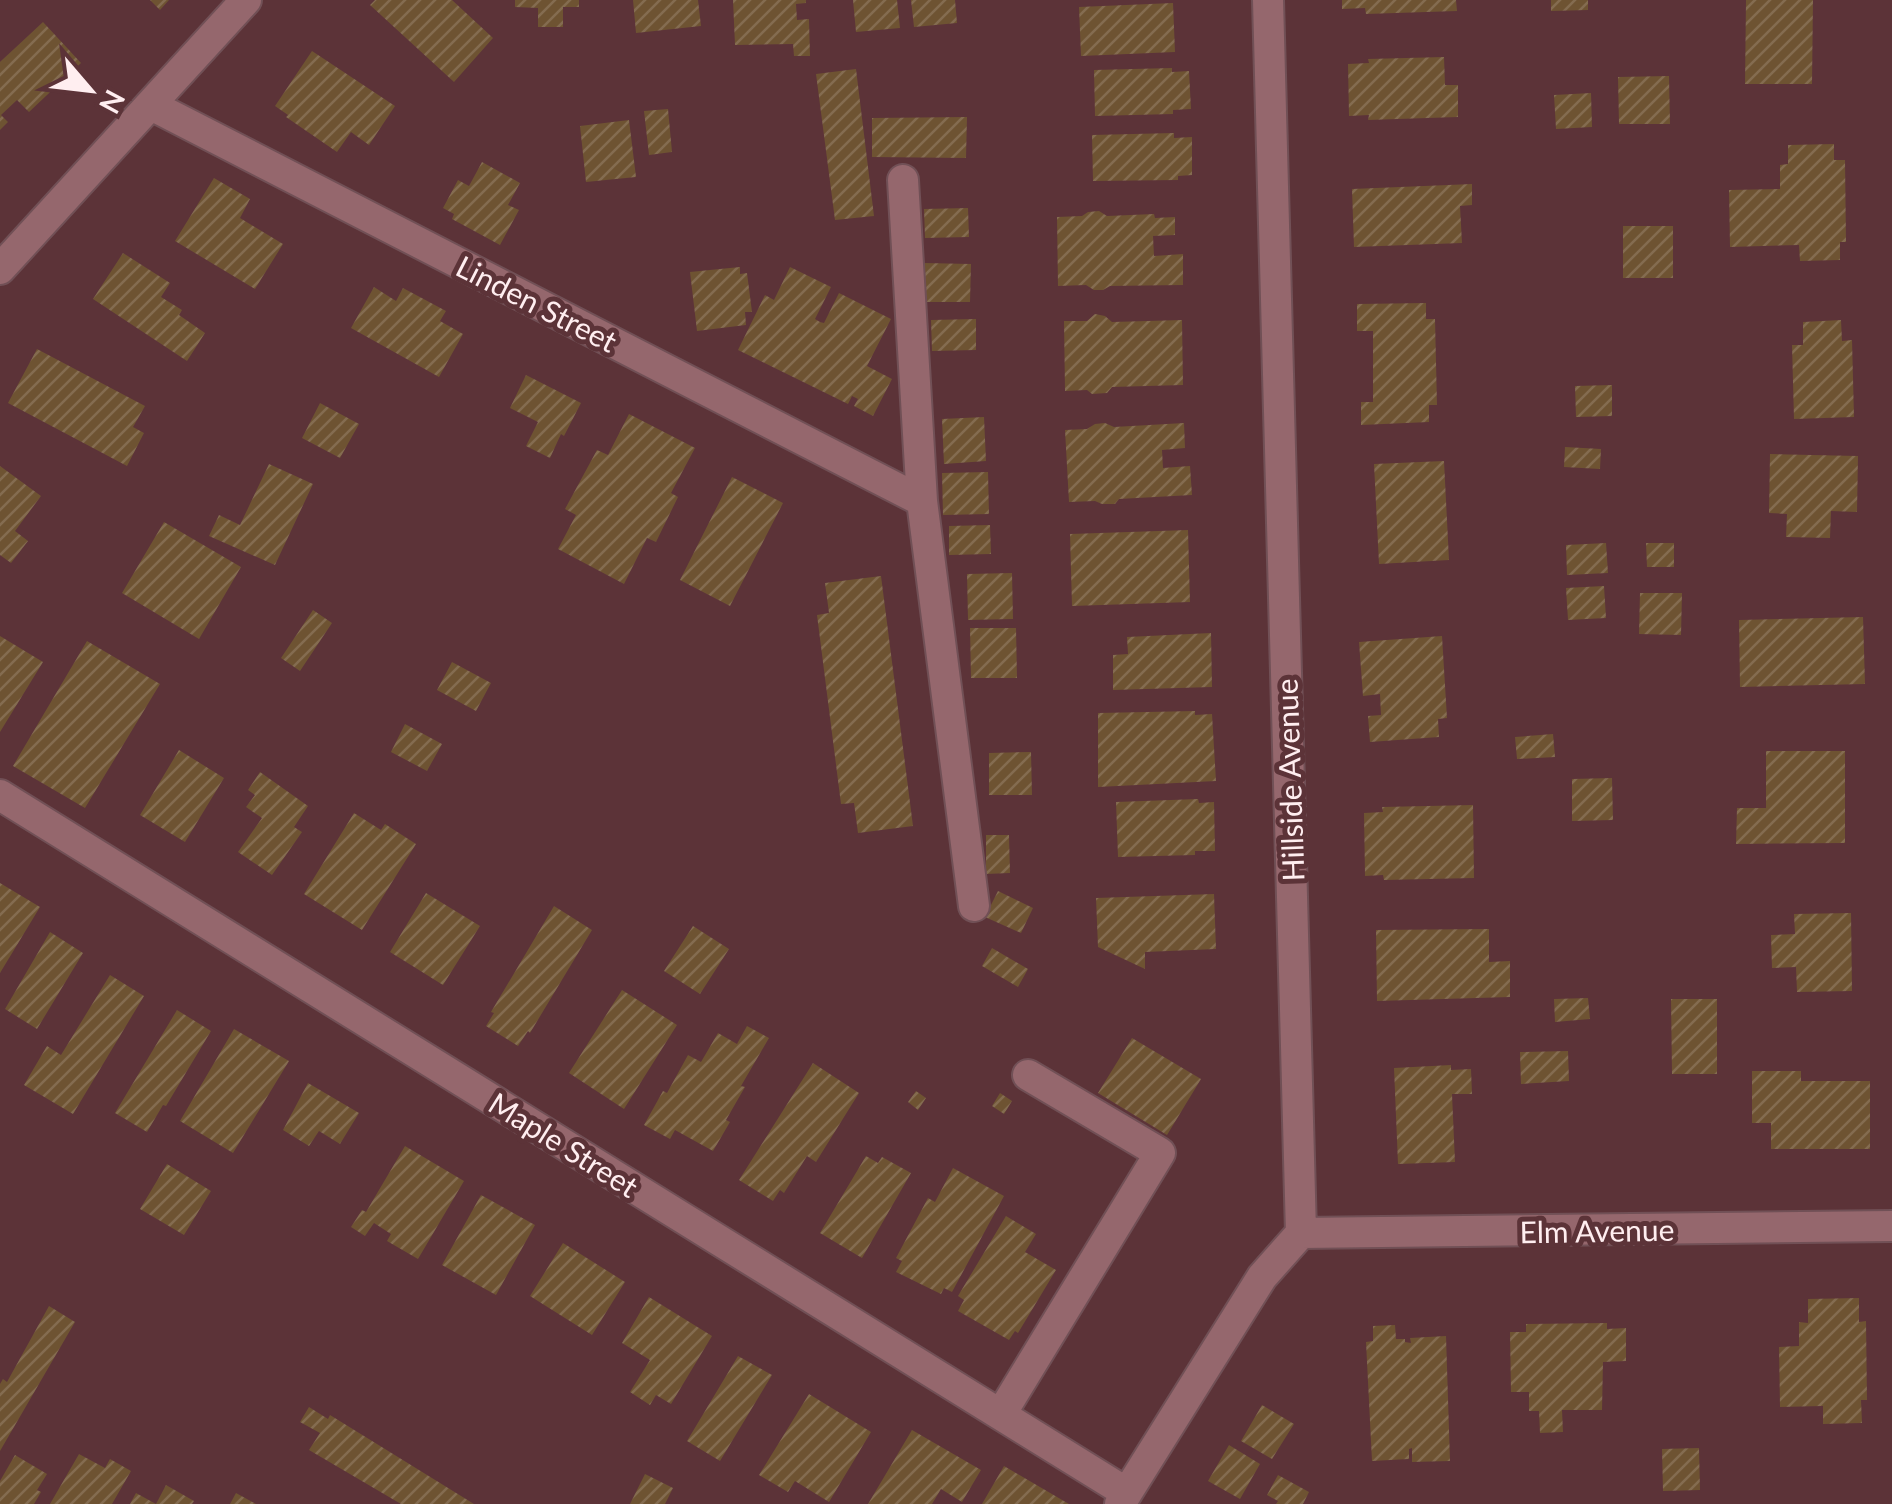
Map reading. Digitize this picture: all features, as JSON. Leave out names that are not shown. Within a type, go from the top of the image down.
[{"type":"street","points":[[0,269],[246,0]]},
{"type":"street","name":"Hillside Avenue","points":[[1268,0],[1301,1233]]},
{"type":"street","name":"Linden Street","points":[[151,105],[922,501]]},
{"type":"street","points":[[902,180],[922,501],[974,906]]},
{"type":"street","name":"Maple Street","points":[[0,795],[1001,1414],[1124,1498]]},
{"type":"street","points":[[1001,1414],[1160,1152],[1028,1075]]},
{"type":"street","name":"Elm Avenue","points":[[1301,1233],[1892,1226]]},
{"type":"street","points":[[1124,1498],[1262,1277],[1301,1233]]},
{"type":"building","points":[[150,0],[169,0],[160,10]]},
{"type":"building","points":[[375,0],[452,0],[493,38],[454,82],[370,5]]},
{"type":"building","points":[[515,0],[579,0],[579,7],[563,7],[563,27],[538,27],[538,8],[515,7]]},
{"type":"building","points":[[633,0],[698,0],[701,26],[636,33]]},
{"type":"building","points":[[733,0],[806,0],[796,4],[797,20],[809,19],[810,56],[794,56],[793,44],[735,45]]},
{"type":"building","points":[[853,0],[897,0],[900,28],[856,32]]},
{"type":"building","points":[[911,0],[955,0],[957,23],[914,27]]},
{"type":"building","points":[[1342,0],[1456,0],[1457,11],[1366,14],[1365,8],[1342,9]]},
{"type":"building","points":[[1551,0],[1588,0],[1588,10],[1551,11]]},
{"type":"building","points":[[1746,0],[1813,0],[1812,84],[1745,84]]},
{"type":"building","points":[[1173,3],[1175,52],[1081,56],[1079,7]]},
{"type":"building","points":[[43,22],[81,63],[29,112],[17,100],[1,115],[8,122],[0,130],[0,62]]},
{"type":"building","points":[[312,51],[395,106],[369,145],[351,132],[337,152],[275,106]]},
{"type":"building","points":[[1444,57],[1445,85],[1458,85],[1458,117],[1368,120],[1369,115],[1349,116],[1348,64],[1369,63],[1368,59]]},
{"type":"building","points":[[1172,68],[1172,72],[1189,71],[1191,109],[1173,110],[1173,114],[1095,116],[1094,70]]},
{"type":"building","points":[[856,69],[874,216],[835,220],[816,74]]},
{"type":"building","points":[[1669,76],[1670,124],[1619,124],[1618,77]]},
{"type":"building","points":[[1591,93],[1592,127],[1556,129],[1554,95]]},
{"type":"building","points":[[668,109],[672,152],[649,155],[644,111]]},
{"type":"building","points":[[967,117],[966,158],[872,157],[872,118]]},
{"type":"building","points":[[629,120],[636,177],[586,182],[580,126]]},
{"type":"building","points":[[1174,133],[1174,138],[1192,137],[1192,175],[1178,176],[1178,180],[1093,181],[1092,135]]},
{"type":"building","points":[[1834,144],[1834,160],[1845,160],[1846,242],[1840,242],[1840,260],[1800,261],[1799,245],[1730,247],[1729,190],[1780,189],[1780,165],[1788,164],[1788,145]]},
{"type":"building","points":[[482,162],[520,183],[508,205],[519,210],[500,245],[452,219],[454,214],[443,208],[458,180],[469,186]]},
{"type":"building","points":[[214,178],[250,199],[240,218],[283,244],[255,289],[175,241]]},
{"type":"building","points":[[1472,184],[1472,205],[1460,206],[1462,243],[1354,247],[1352,189]]},
{"type":"building","points":[[968,208],[969,237],[925,238],[924,209]]},
{"type":"building","points":[[1099,211],[1107,216],[1175,217],[1175,235],[1153,236],[1154,256],[1183,254],[1183,285],[1110,286],[1103,290],[1086,285],[1058,286],[1057,217]]},
{"type":"building","points":[[1623,226],[1673,226],[1673,278],[1623,278]]},
{"type":"building","points":[[123,253],[170,283],[161,297],[182,310],[179,315],[205,333],[187,361],[93,299]]},
{"type":"building","points":[[924,263],[971,264],[970,302],[923,302]]},
{"type":"building","points":[[740,267],[740,274],[747,273],[752,312],[745,312],[746,325],[697,331],[690,272]]},
{"type":"building","points":[[790,267],[831,287],[815,319],[820,322],[824,323],[839,293],[891,319],[867,366],[892,379],[873,416],[854,406],[858,399],[852,396],[848,404],[738,350],[765,295],[774,300]]},
{"type":"building","points":[[374,287],[396,301],[403,288],[446,311],[440,321],[463,334],[439,377],[351,328]]},
{"type":"building","points":[[1426,303],[1426,319],[1435,319],[1437,405],[1429,405],[1429,422],[1361,425],[1361,402],[1373,402],[1373,331],[1357,331],[1357,304]]},
{"type":"building","points":[[1095,314],[1112,322],[1182,320],[1183,385],[1112,387],[1107,393],[1092,394],[1087,390],[1065,391],[1064,321],[1087,321]]},
{"type":"building","points":[[976,319],[976,350],[932,351],[931,320]]},
{"type":"building","points":[[1841,320],[1842,341],[1852,340],[1854,417],[1794,419],[1792,345],[1803,345],[1803,322]]},
{"type":"building","points":[[37,349],[145,406],[133,427],[144,433],[127,466],[8,403]]},
{"type":"building","points":[[526,375],[581,403],[550,458],[526,446],[538,422],[510,408]]},
{"type":"building","points":[[1612,385],[1612,416],[1576,417],[1575,386]]},
{"type":"building","points":[[320,403],[359,424],[340,458],[302,438]]},
{"type":"building","points":[[629,414],[695,448],[671,493],[678,497],[656,542],[647,538],[624,584],[558,549],[576,515],[565,509],[597,450],[608,455]]},
{"type":"building","points":[[984,417],[986,461],[944,464],[942,419]]},
{"type":"building","points":[[1105,423],[1114,427],[1184,423],[1185,448],[1162,450],[1163,468],[1190,466],[1192,495],[1119,499],[1115,504],[1069,502],[1065,430]]},
{"type":"building","points":[[1565,447],[1601,449],[1600,469],[1564,467]]},
{"type":"building","points":[[1770,454],[1858,456],[1857,512],[1831,511],[1830,538],[1786,537],[1787,514],[1769,513]]},
{"type":"building","points":[[1444,461],[1449,560],[1379,564],[1374,464]]},
{"type":"building","points":[[269,464],[313,484],[275,565],[209,536],[219,515],[240,525]]},
{"type":"building","points":[[0,466],[41,496],[15,531],[28,541],[11,563],[0,555]]},
{"type":"building","points":[[988,472],[989,514],[943,515],[942,473]]},
{"type":"building","points":[[732,477],[783,503],[730,606],[680,580]]},
{"type":"building","points":[[164,522],[241,567],[199,639],[122,593]]},
{"type":"building","points":[[990,525],[991,554],[949,555],[949,526]]},
{"type":"building","points":[[1188,530],[1190,602],[1072,606],[1070,534]]},
{"type":"building","points":[[1606,543],[1608,573],[1567,575],[1566,545]]},
{"type":"building","points":[[1646,543],[1674,543],[1674,567],[1647,567]]},
{"type":"building","points":[[1012,573],[1013,619],[968,620],[967,574]]},
{"type":"building","points":[[881,576],[913,826],[858,833],[854,803],[841,804],[817,615],[829,613],[825,583]]},
{"type":"building","points":[[1604,586],[1606,618],[1568,620],[1566,588]]},
{"type":"building","points":[[1640,593],[1682,593],[1681,635],[1639,634]]},
{"type":"building","points":[[313,610],[332,623],[300,671],[281,658]]},
{"type":"building","points":[[1863,617],[1865,684],[1740,687],[1739,620]]},
{"type":"building","points":[[970,628],[1016,628],[1017,678],[971,678]]},
{"type":"building","points":[[1211,633],[1212,687],[1113,690],[1113,655],[1128,654],[1127,637]]},
{"type":"building","points":[[0,636],[43,662],[0,732]]},
{"type":"building","points":[[1442,636],[1447,718],[1438,719],[1439,737],[1370,742],[1368,716],[1381,715],[1380,694],[1363,696],[1359,642]]},
{"type":"building","points":[[87,641],[160,684],[85,808],[13,766]]},
{"type":"building","points":[[452,662],[491,683],[476,711],[437,690]]},
{"type":"building","points":[[1195,711],[1195,715],[1212,714],[1216,781],[1098,787],[1098,713]]},
{"type":"building","points":[[405,724],[442,744],[427,771],[391,752]]},
{"type":"building","points":[[1553,734],[1555,757],[1517,759],[1515,737]]},
{"type":"building","points":[[179,750],[224,778],[185,842],[140,815]]},
{"type":"building","points":[[1766,751],[1845,751],[1845,843],[1736,844],[1737,808],[1766,808]]},
{"type":"building","points":[[1031,752],[1032,795],[989,795],[989,753]]},
{"type":"building","points":[[260,772],[308,806],[294,827],[302,832],[272,875],[238,852],[262,818],[246,807],[255,795],[248,790]]},
{"type":"building","points":[[1612,778],[1613,820],[1572,821],[1572,779]]},
{"type":"building","points":[[1198,799],[1199,803],[1214,802],[1215,851],[1118,857],[1116,802]]},
{"type":"building","points":[[1473,805],[1474,878],[1384,880],[1383,875],[1365,876],[1364,813],[1383,812],[1382,807]]},
{"type":"building","points":[[354,813],[381,830],[385,824],[416,844],[362,930],[304,894]]},
{"type":"building","points":[[986,835],[1009,835],[1010,873],[986,874]]},
{"type":"building","points":[[0,883],[40,907],[0,973]]},
{"type":"building","points":[[998,891],[1033,908],[1021,933],[985,917]]},
{"type":"building","points":[[426,893],[480,926],[443,985],[390,952]]},
{"type":"building","points":[[1214,894],[1216,949],[1145,952],[1145,969],[1098,947],[1096,898]]},
{"type":"building","points":[[554,906],[592,930],[530,1033],[518,1046],[486,1026]]},
{"type":"building","points":[[1851,913],[1852,991],[1797,992],[1796,967],[1772,968],[1771,935],[1795,934],[1794,914]]},
{"type":"building","points":[[693,926],[729,949],[700,994],[664,971]]},
{"type":"building","points":[[1489,929],[1489,962],[1510,961],[1510,997],[1377,1001],[1376,930]]},
{"type":"building","points":[[50,932],[83,953],[37,1029],[5,1009]]},
{"type":"building","points":[[992,948],[1028,969],[1018,987],[982,966]]},
{"type":"building","points":[[110,975],[144,996],[73,1114],[24,1085],[47,1046],[61,1055]]},
{"type":"building","points":[[622,990],[677,1025],[624,1109],[569,1073]]},
{"type":"building","points":[[1588,998],[1590,1019],[1555,1022],[1554,999]]},
{"type":"building","points":[[1671,999],[1717,999],[1717,1074],[1672,1074]]},
{"type":"building","points":[[177,1010],[211,1031],[147,1132],[115,1113]]},
{"type":"building","points":[[747,1026],[769,1038],[741,1086],[745,1087],[726,1120],[730,1122],[713,1151],[675,1130],[670,1139],[644,1125],[688,1055],[701,1062],[718,1033],[737,1044]]},
{"type":"building","points":[[234,1029],[289,1061],[233,1153],[180,1121]]},
{"type":"building","points":[[1132,1038],[1201,1079],[1167,1135],[1098,1093]]},
{"type":"building","points":[[1568,1051],[1569,1081],[1521,1084],[1520,1052]]},
{"type":"building","points":[[813,1063],[859,1093],[816,1162],[807,1156],[784,1193],[780,1190],[773,1201],[739,1180]]},
{"type":"building","points":[[1451,1065],[1451,1070],[1471,1069],[1472,1094],[1452,1094],[1455,1162],[1398,1164],[1394,1068]]},
{"type":"building","points":[[1752,1071],[1801,1071],[1801,1081],[1870,1081],[1870,1149],[1771,1149],[1771,1123],[1752,1123]]},
{"type":"building","points":[[308,1083],[359,1113],[340,1144],[319,1131],[309,1146],[283,1130]]},
{"type":"building","points":[[916,1091],[926,1098],[918,1110],[908,1102]]},
{"type":"building","points":[[1000,1093],[1012,1101],[1004,1114],[992,1106]]},
{"type":"building","points":[[405,1146],[464,1181],[418,1259],[387,1241],[391,1234],[374,1223],[365,1236],[351,1227],[362,1210],[366,1212]]},
{"type":"building","points":[[866,1156],[878,1163],[882,1157],[911,1173],[862,1258],[820,1233]]},
{"type":"building","points":[[167,1164],[211,1191],[184,1235],[140,1209]]},
{"type":"building","points":[[953,1168],[1004,1196],[952,1292],[944,1288],[941,1294],[896,1272],[902,1261],[896,1258],[928,1198],[935,1202]]},
{"type":"building","points":[[481,1195],[535,1225],[496,1295],[442,1265]]},
{"type":"building","points":[[1006,1216],[1036,1234],[1025,1252],[1056,1270],[1018,1333],[1015,1331],[1009,1340],[958,1311],[964,1300],[958,1296]]},
{"type":"building","points":[[563,1243],[625,1282],[592,1335],[530,1296]]},
{"type":"building","points":[[649,1297],[712,1336],[671,1404],[656,1395],[650,1405],[630,1392],[650,1360],[622,1343]]},
{"type":"building","points":[[1859,1298],[1859,1322],[1866,1321],[1867,1400],[1861,1400],[1862,1423],[1823,1424],[1823,1406],[1780,1407],[1779,1347],[1799,1346],[1799,1322],[1808,1323],[1808,1299]]},
{"type":"building","points":[[49,1306],[75,1322],[0,1451],[0,1384],[3,1379],[7,1382]]},
{"type":"building","points":[[1607,1323],[1607,1329],[1626,1328],[1626,1361],[1603,1362],[1602,1410],[1562,1410],[1563,1432],[1540,1433],[1539,1411],[1529,1411],[1529,1392],[1511,1392],[1510,1332],[1526,1332],[1526,1324]]},
{"type":"building","points":[[1395,1325],[1396,1339],[1405,1342],[1411,1343],[1410,1338],[1446,1336],[1450,1461],[1412,1462],[1412,1448],[1409,1459],[1372,1461],[1366,1342],[1373,1341],[1373,1326]]},
{"type":"building","points":[[738,1356],[772,1375],[720,1461],[687,1441]]},
{"type":"building","points":[[809,1394],[871,1432],[829,1502],[795,1481],[788,1492],[759,1475]]},
{"type":"building","points":[[1262,1405],[1294,1424],[1272,1459],[1241,1441]]},
{"type":"building","points":[[309,1407],[328,1419],[330,1415],[474,1504],[401,1504],[309,1450],[320,1433],[300,1422]]},
{"type":"building","points":[[912,1430],[981,1470],[962,1502],[941,1489],[932,1504],[868,1504]]},
{"type":"building","points":[[1229,1445],[1260,1464],[1240,1499],[1208,1481]]},
{"type":"building","points":[[1699,1448],[1700,1490],[1663,1491],[1662,1449]]},
{"type":"building","points":[[79,1454],[105,1468],[110,1459],[131,1471],[112,1504],[50,1504]]},
{"type":"building","points":[[15,1455],[47,1474],[34,1504],[0,1504],[0,1481]]},
{"type":"building","points":[[1004,1466],[1069,1504],[982,1504]]},
{"type":"building","points":[[645,1474],[673,1488],[665,1504],[630,1504]]},
{"type":"building","points":[[1278,1475],[1309,1492],[1303,1504],[1276,1504],[1278,1501],[1267,1495]]},
{"type":"building","points":[[166,1485],[194,1501],[156,1504]]},
{"type":"building","points":[[136,1493],[156,1504],[130,1504]]},
{"type":"building","points":[[236,1493],[256,1504],[230,1504]]}]
